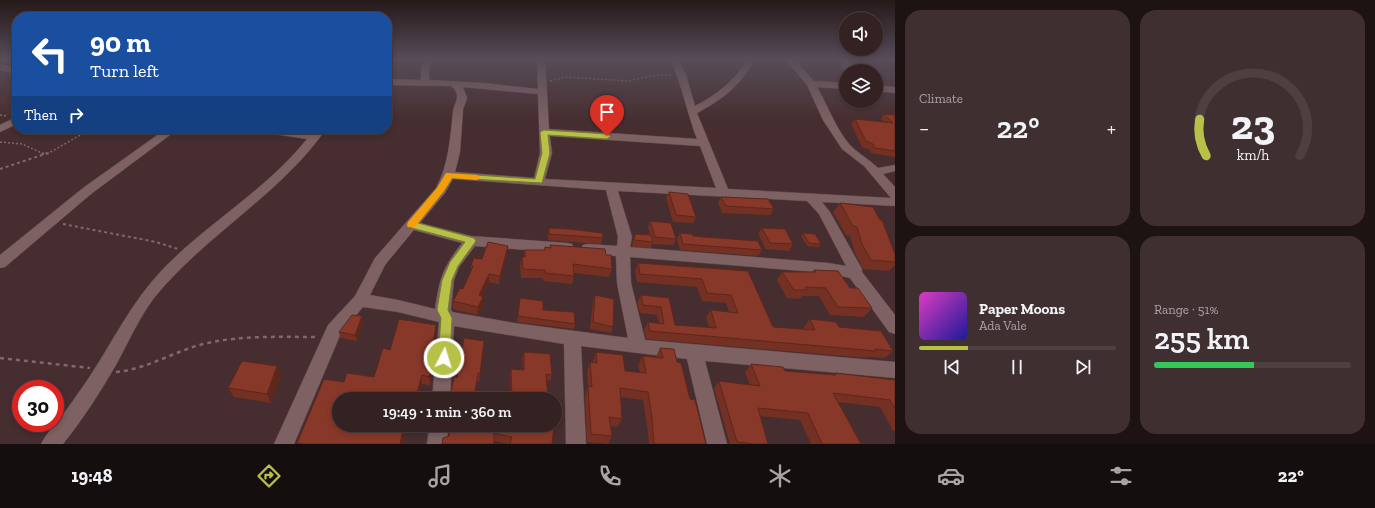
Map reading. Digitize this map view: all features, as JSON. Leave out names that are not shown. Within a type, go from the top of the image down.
[{"type":"street","points":[[539,181],[546,153],[542,80]]},
{"type":"street","points":[[683,80],[703,143],[723,192]]},
{"type":"street","points":[[692,112],[722,96],[729,91],[738,80]]},
{"type":"street","points":[[807,80],[811,84],[832,128],[846,147],[868,164],[895,195]]},
{"type":"street","points":[[392,82],[425,82],[500,87],[543,87]]},
{"type":"street","points":[[284,444],[334,330],[360,300],[380,262],[441,190],[449,175],[454,152],[458,109],[462,98],[460,89],[454,84]]},
{"type":"street","points":[[811,84],[839,86]]},
{"type":"street","points":[[883,89],[895,92]]},
{"type":"street","points":[[0,129],[12,123]]},
{"type":"street","points":[[544,132],[703,143]]},
{"type":"street","points":[[0,263],[87,191],[166,134]]},
{"type":"street","points":[[52,444],[103,370],[148,295],[189,252],[292,165],[317,134]]},
{"type":"street","points":[[877,174],[885,169],[895,168]]},
{"type":"street","points":[[449,175],[612,187],[895,202]]},
{"type":"street","points":[[612,187],[625,237],[623,252],[624,283],[638,347]]},
{"type":"street","points":[[811,198],[824,212],[855,269],[855,273],[895,327]]},
{"type":"street","points":[[411,225],[471,241],[828,268],[855,273]]},
{"type":"street","points":[[442,392],[447,318],[443,310],[447,280],[454,265],[471,241]]},
{"type":"street","points":[[360,300],[514,330],[638,347],[764,360],[895,370]]},
{"type":"street","points":[[572,338],[576,444]]},
{"type":"street","points":[[694,352],[717,444]]},
{"type":"street","points":[[437,444],[438,432]]},
{"type":"path","points":[[543,87],[558,80]]},
{"type":"path","points":[[613,80],[629,81],[637,80]]},
{"type":"path","points":[[0,169],[45,155],[82,134]]},
{"type":"path","points":[[0,142],[22,144],[45,155]]},
{"type":"path","points":[[49,222],[156,242],[189,252]]},
{"type":"path","points":[[0,358],[69,365],[115,372],[152,365],[201,345],[228,339],[255,337],[332,337]]},
{"type":"building","points":[[884,114],[895,115],[895,151],[875,148],[873,144],[866,141],[855,119],[893,123]]},
{"type":"building","points":[[669,192],[688,194],[696,217],[676,215]]},
{"type":"building","points":[[721,197],[768,199],[774,209],[726,206]]},
{"type":"building","points":[[840,203],[873,207],[880,220],[882,220],[895,254],[895,262],[871,260],[862,244],[857,227],[853,226]]},
{"type":"building","points":[[650,221],[671,223],[676,239],[655,237]]},
{"type":"building","points":[[549,228],[602,233],[603,238],[549,234]]},
{"type":"building","points":[[762,228],[785,229],[793,244],[770,243]]},
{"type":"building","points":[[680,233],[692,234],[693,236],[758,241],[762,250],[683,244]]},
{"type":"building","points":[[803,233],[815,234],[821,244],[809,243]]},
{"type":"building","points":[[635,234],[651,235],[653,242],[634,240]]},
{"type":"building","points":[[488,242],[508,246],[500,276],[489,274],[479,295],[483,297],[478,307],[453,301],[460,288],[463,289],[473,266],[471,265],[474,258],[482,259]]},
{"type":"building","points":[[550,245],[605,249],[606,255],[611,255],[612,269],[573,264],[574,276],[545,273],[545,270],[523,269],[522,257],[525,257],[525,250],[545,250],[545,247],[551,248]]},
{"type":"building","points":[[638,263],[748,271],[773,327],[815,330],[810,319],[836,322],[839,327],[881,331],[893,351],[875,349],[876,351],[650,331],[648,322],[664,324],[661,307],[643,305],[641,295],[669,298],[675,325],[716,328],[711,310],[738,313],[731,295],[707,293],[702,279],[640,274]]},
{"type":"building","points":[[814,270],[838,271],[850,288],[858,288],[872,308],[838,307],[826,288],[805,287],[807,290],[794,290],[782,272],[816,272]]},
{"type":"building","points":[[595,295],[614,299],[613,327],[593,322]]},
{"type":"building","points":[[520,298],[543,301],[543,310],[574,312],[575,324],[518,316]]},
{"type":"building","points":[[352,315],[362,316],[355,335],[339,332]]},
{"type":"building","points":[[399,319],[436,325],[431,356],[433,356],[433,361],[429,377],[422,375],[417,392],[332,392],[332,432],[403,432],[400,444],[297,443],[324,379],[344,382],[347,373],[374,377],[383,348],[390,350]]},
{"type":"building","points":[[464,338],[484,341],[480,374],[478,373],[475,392],[451,392],[454,377],[457,378]]},
{"type":"building","points":[[660,348],[674,349],[677,362],[681,363],[690,399],[695,400],[706,444],[654,444],[648,392],[620,388],[622,419],[609,417],[612,436],[591,434],[588,386],[592,387],[590,362],[597,363],[596,352],[623,355],[625,371],[646,373],[643,356],[663,358]]},
{"type":"building","points":[[524,352],[550,354],[552,375],[546,374],[547,392],[512,392],[511,369],[524,370]]},
{"type":"building","points":[[242,361],[277,366],[267,394],[228,388]]},
{"type":"building","points":[[751,364],[783,367],[785,371],[836,375],[835,373],[895,380],[895,409],[890,400],[833,393],[861,444],[822,444],[808,413],[758,408],[768,444],[737,442],[719,381],[760,386]]},
{"type":"building","points":[[449,432],[553,432],[552,444],[510,444],[512,437],[494,433],[494,444],[442,444],[443,438],[449,436]]},
{"type":"slow traffic","points":[[411,225],[441,190],[449,175],[477,177]]},
{"type":"route","points":[[444,358],[447,318],[443,310],[446,297],[447,280],[454,265],[471,241],[411,225],[441,190],[449,175],[539,181],[546,153],[544,132],[607,136]]}]
